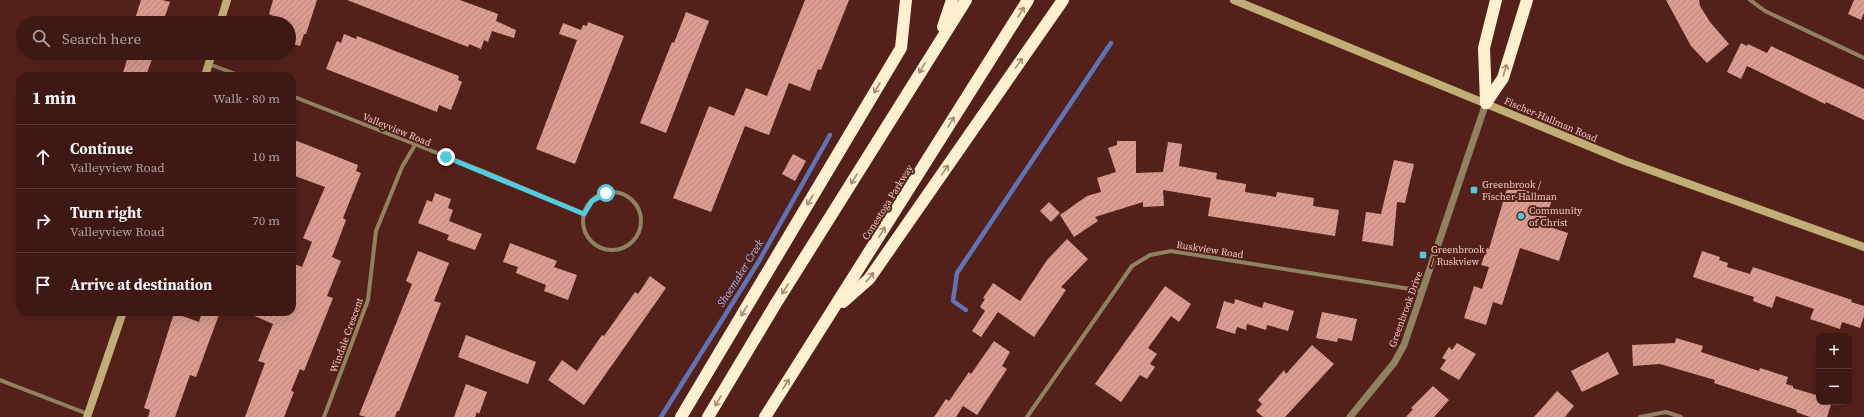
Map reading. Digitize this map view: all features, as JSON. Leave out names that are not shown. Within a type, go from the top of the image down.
[{"type":"highway","points":[[681,417],[901,48],[906,0]]},
{"type":"highway","points":[[937,44],[952,0]]},
{"type":"highway","points":[[708,417],[937,44],[966,0]]},
{"type":"highway","name":"Conestoga Parkway","points":[[765,417],[1028,0]]},
{"type":"highway","points":[[832,313],[869,279],[1063,0]]},
{"type":"highway","points":[[1486,103],[1484,48],[1496,0]]},
{"type":"highway","points":[[1486,103],[1503,78],[1526,0]]},
{"type":"main road","points":[[222,16],[227,0]]},
{"type":"main road","name":"Fischer-Hallman Road","points":[[1234,0],[1625,161],[1864,247]]},
{"type":"main road","points":[[206,72],[210,60]]},
{"type":"main road","points":[[87,416],[122,316]]},
{"type":"street","points":[[1750,0],[1765,11],[1864,58]]},
{"type":"street","points":[[209,64],[230,72]]},
{"type":"street","name":"Valleyview Road","points":[[296,98],[584,214]]},
{"type":"street","name":"Greenbrook Drive","points":[[1350,417],[1394,363],[1404,345],[1486,103]]},
{"type":"street","name":"Windale Crescent","points":[[324,417],[368,300],[376,231],[402,167],[415,145]]},
{"type":"street","points":[[606,193],[624,195],[631,199],[640,215],[641,224],[638,234],[625,248],[606,250],[597,246],[590,240],[585,232],[583,223],[584,214],[587,207],[598,196],[606,193]]},
{"type":"street","name":"Ruskview Road","points":[[1027,417],[1132,266],[1150,255],[1171,251],[1423,291]]},
{"type":"street","points":[[0,380],[87,416]]},
{"type":"street","points":[[1640,417],[1666,412],[1682,417]]},
{"type":"building","points":[[141,0],[162,0],[170,2],[165,16],[136,16]]},
{"type":"building","points":[[273,0],[317,0],[306,34],[304,34],[300,46],[296,45],[296,16],[274,16],[269,14]]},
{"type":"building","points":[[347,0],[460,0],[498,14],[496,21],[516,30],[514,38],[492,31],[488,42],[484,40],[481,49],[469,44],[468,47]]},
{"type":"building","points":[[805,0],[849,0],[821,70],[818,69],[810,91],[789,83],[769,135],[745,126],[711,212],[673,198],[709,106],[734,116],[746,88],[767,96]]},
{"type":"building","points":[[1666,0],[1699,0],[1700,6],[1710,22],[1729,44],[1707,63],[1691,46]]},
{"type":"building","points":[[1854,0],[1864,0],[1864,13],[1861,20],[1848,14]]},
{"type":"building","points":[[686,12],[709,21],[666,133],[640,123],[672,42],[674,43]]},
{"type":"building","points":[[588,22],[624,36],[575,164],[536,149],[577,40],[559,34],[563,23],[581,30],[583,25],[587,26]]},
{"type":"building","points":[[344,34],[356,39],[357,36],[459,76],[458,80],[462,82],[451,110],[439,105],[437,112],[326,69],[337,41],[341,43]]},
{"type":"building","points":[[1741,43],[1747,46],[1748,44],[1767,53],[1771,46],[1864,89],[1864,120],[1826,102],[1825,104],[1747,66],[1741,79],[1727,72]]},
{"type":"building","points":[[127,60],[152,60],[147,72],[123,72]]},
{"type":"building","points":[[296,141],[358,165],[356,171],[361,173],[343,218],[346,220],[332,257],[341,261],[327,296],[333,298],[304,371],[300,369],[291,391],[294,392],[284,417],[245,417],[265,363],[258,361],[273,324],[254,316],[296,316],[296,265],[302,267],[312,242],[303,238],[325,187],[296,176]]},
{"type":"building","points":[[1117,141],[1136,141],[1136,173],[1163,172],[1168,142],[1182,144],[1179,166],[1217,173],[1216,179],[1246,184],[1245,192],[1276,197],[1277,192],[1314,198],[1313,206],[1339,210],[1335,236],[1208,216],[1211,198],[1163,190],[1164,206],[1143,207],[1143,202],[1095,217],[1098,221],[1074,237],[1060,215],[1087,196],[1101,192],[1097,178],[1116,172],[1108,148],[1117,145]]},
{"type":"building","points":[[793,154],[806,161],[795,181],[782,174]]},
{"type":"building","points":[[1394,160],[1414,164],[1405,203],[1397,202],[1393,246],[1362,241],[1366,212],[1381,214]]},
{"type":"building","points":[[1508,185],[1552,199],[1544,225],[1568,233],[1559,261],[1520,248],[1502,305],[1493,302],[1486,325],[1464,318],[1474,286],[1482,289],[1489,267],[1481,265],[1487,248],[1489,249]]},
{"type":"building","points":[[435,193],[451,199],[448,208],[453,210],[449,221],[482,234],[475,250],[447,240],[449,235],[418,223],[427,200],[432,202]]},
{"type":"building","points":[[1049,202],[1060,213],[1051,222],[1040,211]]},
{"type":"building","points":[[1067,239],[1088,259],[1061,287],[1066,290],[1034,337],[998,312],[981,337],[972,331],[985,311],[980,307],[985,299],[983,298],[993,283],[1020,301],[1047,260]]},
{"type":"building","points":[[510,243],[557,261],[554,267],[577,275],[568,300],[544,291],[546,285],[516,273],[518,267],[503,262]]},
{"type":"building","points":[[418,251],[449,263],[434,301],[441,303],[399,411],[397,411],[395,417],[366,417],[359,415],[412,284],[406,281]]},
{"type":"building","points":[[1702,251],[1720,257],[1719,260],[1728,263],[1727,267],[1750,274],[1753,267],[1852,300],[1851,302],[1864,306],[1864,316],[1860,328],[1842,322],[1840,329],[1810,319],[1814,309],[1776,296],[1772,308],[1753,301],[1754,297],[1693,277]]},
{"type":"building","points":[[650,276],[666,288],[584,405],[548,380],[562,360],[577,371],[635,292],[638,294]]},
{"type":"building","points":[[1165,286],[1191,304],[1179,322],[1171,316],[1148,348],[1157,354],[1150,364],[1155,367],[1147,379],[1140,375],[1121,402],[1095,384]]},
{"type":"building","points":[[1235,299],[1262,308],[1264,302],[1294,311],[1288,331],[1267,325],[1266,330],[1247,324],[1246,330],[1237,327],[1235,334],[1216,328],[1224,301],[1234,304]]},
{"type":"building","points":[[1322,312],[1357,319],[1352,341],[1338,338],[1337,342],[1316,338]]},
{"type":"building","points":[[173,316],[182,316],[199,322],[201,316],[219,316],[196,377],[190,375],[175,417],[148,417],[150,410],[144,408]]},
{"type":"building","points":[[466,335],[536,362],[528,384],[458,357]]},
{"type":"building","points":[[1676,338],[1703,346],[1701,352],[1759,371],[1760,368],[1788,377],[1786,384],[1793,386],[1793,388],[1816,395],[1816,405],[1831,405],[1827,417],[1810,417],[1796,412],[1797,410],[1714,383],[1715,380],[1660,364],[1633,366],[1632,345],[1675,343]]},
{"type":"building","points":[[994,341],[1010,352],[1002,366],[1007,369],[977,415],[963,406],[956,417],[934,417],[946,399],[949,401],[969,372],[971,374]]},
{"type":"building","points":[[1457,343],[1476,354],[1459,380],[1440,369],[1446,360],[1442,358],[1449,347],[1452,350]]},
{"type":"building","points":[[1312,345],[1334,364],[1285,417],[1263,417],[1256,411],[1262,404],[1258,400],[1284,370],[1286,374]]},
{"type":"building","points":[[1608,352],[1619,374],[1582,392],[1571,371]]},
{"type":"building","points":[[466,384],[487,392],[479,414],[477,412],[475,417],[454,417]]},
{"type":"building","points":[[1433,386],[1449,400],[1434,417],[1406,417],[1413,409],[1411,408]]},
{"type":"building","points":[[1557,391],[1574,406],[1565,417],[1534,417]]},
{"type":"waterway","points":[[966,310],[953,301],[957,273],[1111,43]]},
{"type":"waterway","name":"Shoemaker Creek","points":[[661,417],[759,261],[830,135]]},
{"type":"place","name":"Greenbrook / Fischer-Hallman","points":[[1474,190]]},
{"type":"place","name":"Community of Christ","points":[[1521,216]]},
{"type":"place","name":"Greenbrook / Ruskview","points":[[1423,255]]},
{"type":"route","points":[[446,157],[584,214],[592,201],[598,196],[606,193]]}]
